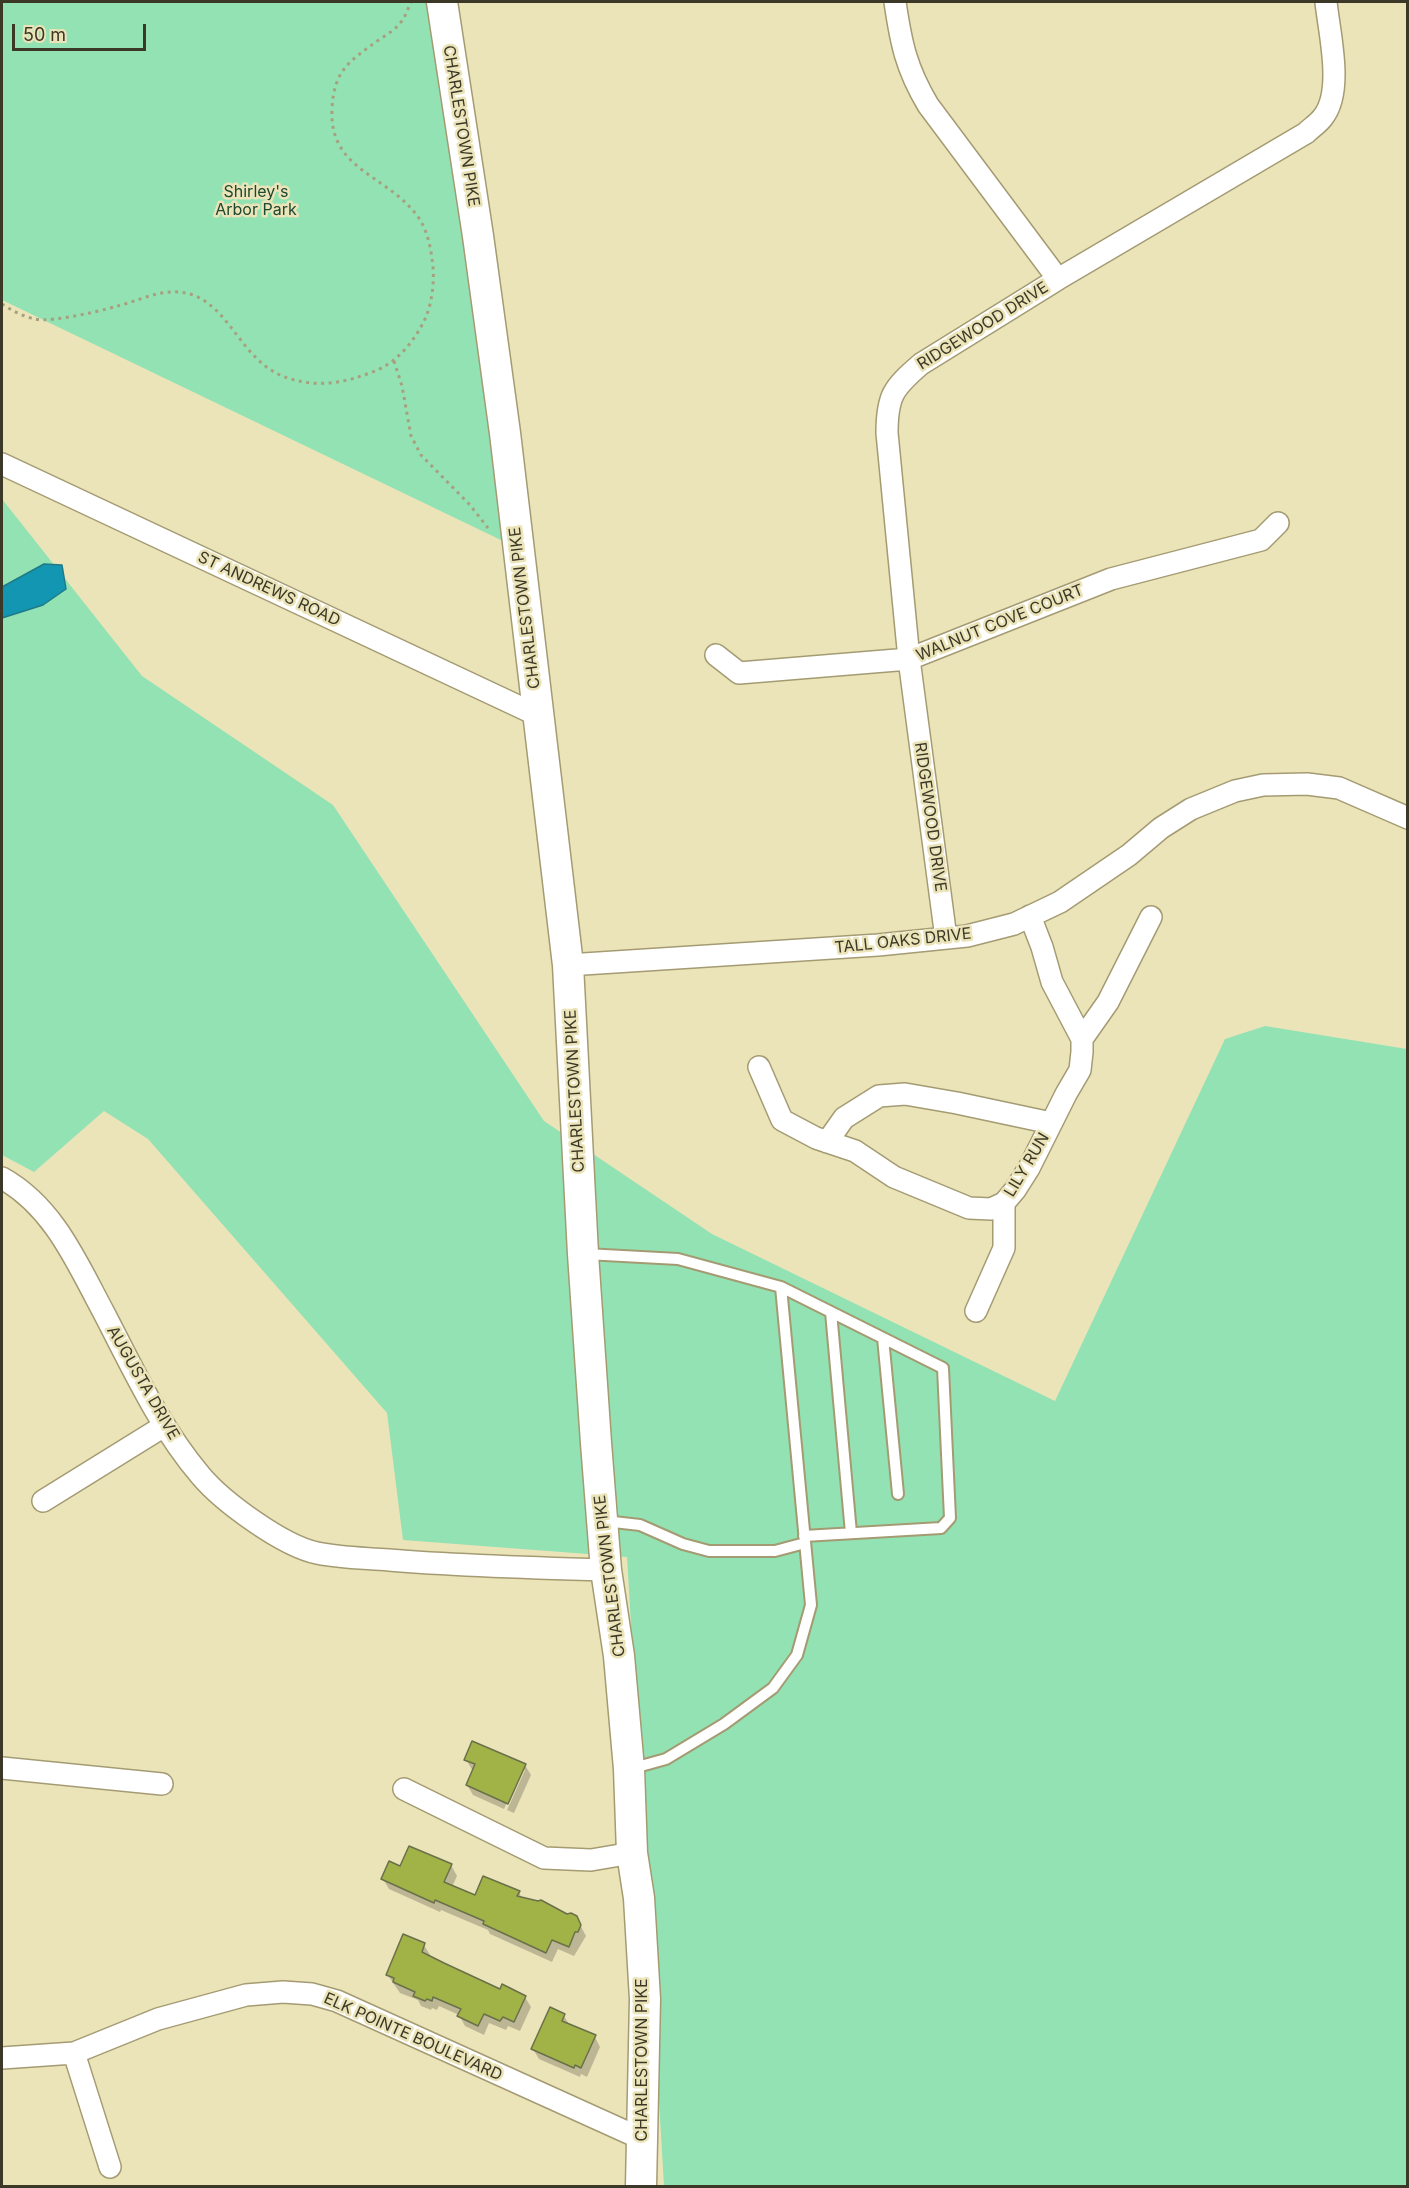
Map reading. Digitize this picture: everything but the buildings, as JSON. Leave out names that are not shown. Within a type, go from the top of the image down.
[{"type":"street","name":"CHARLESTOWN PIKE","points":[[442,2],[482,259],[505,433],[568,965],[583,1254],[602,1521],[606,1570],[620,1656],[629,1769],[632,1853],[639,1898],[645,1999],[641,2187]]},
{"type":"street","points":[[895,2],[902,44],[914,81],[928,105],[1058,279]]},
{"type":"street","name":"RIDGEWOOD DRIVE","points":[[946,938],[909,659],[886,433],[889,400],[906,377],[921,364],[1058,279],[1306,133],[1324,116],[1334,94],[1326,2]]},
{"type":"street","name":"ST ANDREWS ROAD","points":[[2,464],[537,715]]},
{"type":"street","name":"WALNUT COVE COURT","points":[[716,655],[739,673],[909,659],[1111,579],[1261,540],[1278,523]]},
{"type":"street","name":"TALL OAKS DRIVE","points":[[568,965],[878,945],[967,936],[1014,924],[1060,902],[1129,855],[1161,828],[1191,809],[1235,791],[1274,784],[1307,784],[1340,788],[1407,818]]},
{"type":"street","points":[[1030,916],[1042,946],[1052,982],[1082,1039],[1108,1002],[1151,917]]},
{"type":"street","name":"LILY RUN","points":[[759,1067],[782,1120],[827,1142],[855,1150],[894,1177],[969,1208],[992,1209],[1004,1203],[1015,1190],[1080,1070],[1082,1039]]},
{"type":"street","points":[[827,1142],[844,1118],[879,1096],[905,1094],[1051,1123]]},
{"type":"street","name":"AUGUSTA DRIVE","points":[[2,1178],[24,1192],[46,1215],[67,1244],[164,1426],[201,1477],[228,1503],[262,1527],[315,1553],[469,1567],[606,1570]]},
{"type":"street","points":[[976,1311],[1004,1248],[1004,1203]]},
{"type":"street","points":[[43,1501],[164,1426]]},
{"type":"street","points":[[2,1768],[162,1785]]},
{"type":"street","points":[[404,1789],[544,1858],[591,1860],[632,1853]]},
{"type":"street","name":"ELK POINTE BOULEVARD","points":[[2,2058],[74,2053],[158,2019],[246,1995],[283,1992],[312,1994],[337,2001],[642,2139]]},
{"type":"street","points":[[74,2053],[110,2167]]},
{"type":"lane","points":[[583,1254],[678,1259],[781,1287],[943,1368],[950,1518],[941,1528],[851,1533],[805,1540],[775,1551],[739,1552],[709,1551],[683,1544],[640,1525],[602,1521]]},
{"type":"lane","points":[[629,1769],[666,1759],[724,1724],[773,1688],[797,1655],[811,1605],[781,1287]]},
{"type":"lane","points":[[831,1312],[851,1533]]},
{"type":"lane","points":[[883,1338],[898,1494]]},
{"type":"path","points":[[2,304],[36,320],[76,315],[127,303],[155,293],[172,291],[193,295],[206,302],[218,313],[248,351],[265,366],[290,379],[317,384],[349,381],[379,370],[394,361],[421,328],[429,309],[434,269],[431,248],[424,227],[403,200],[354,165],[343,154],[333,128],[332,112],[333,95],[341,70],[402,21],[411,2]]},
{"type":"path","points":[[394,361],[402,386],[411,436],[421,455],[470,505],[488,528]]},
{"type":"green space","name":"Shirley's Arbor Park","points":[[2,2],[430,2],[505,542],[2,300]]},
{"type":"green space","points":[[2,499],[142,676],[333,805],[544,1121],[712,1234],[1055,1401],[1225,1039],[1265,1026],[1407,1049],[1407,2186],[664,2186],[627,1557],[403,1540],[387,1413],[148,1139],[104,1111],[34,1172],[2,1155]]},
{"type":"water","points":[[44,564],[62,565],[66,589],[43,605],[2,618],[2,587]]}]
